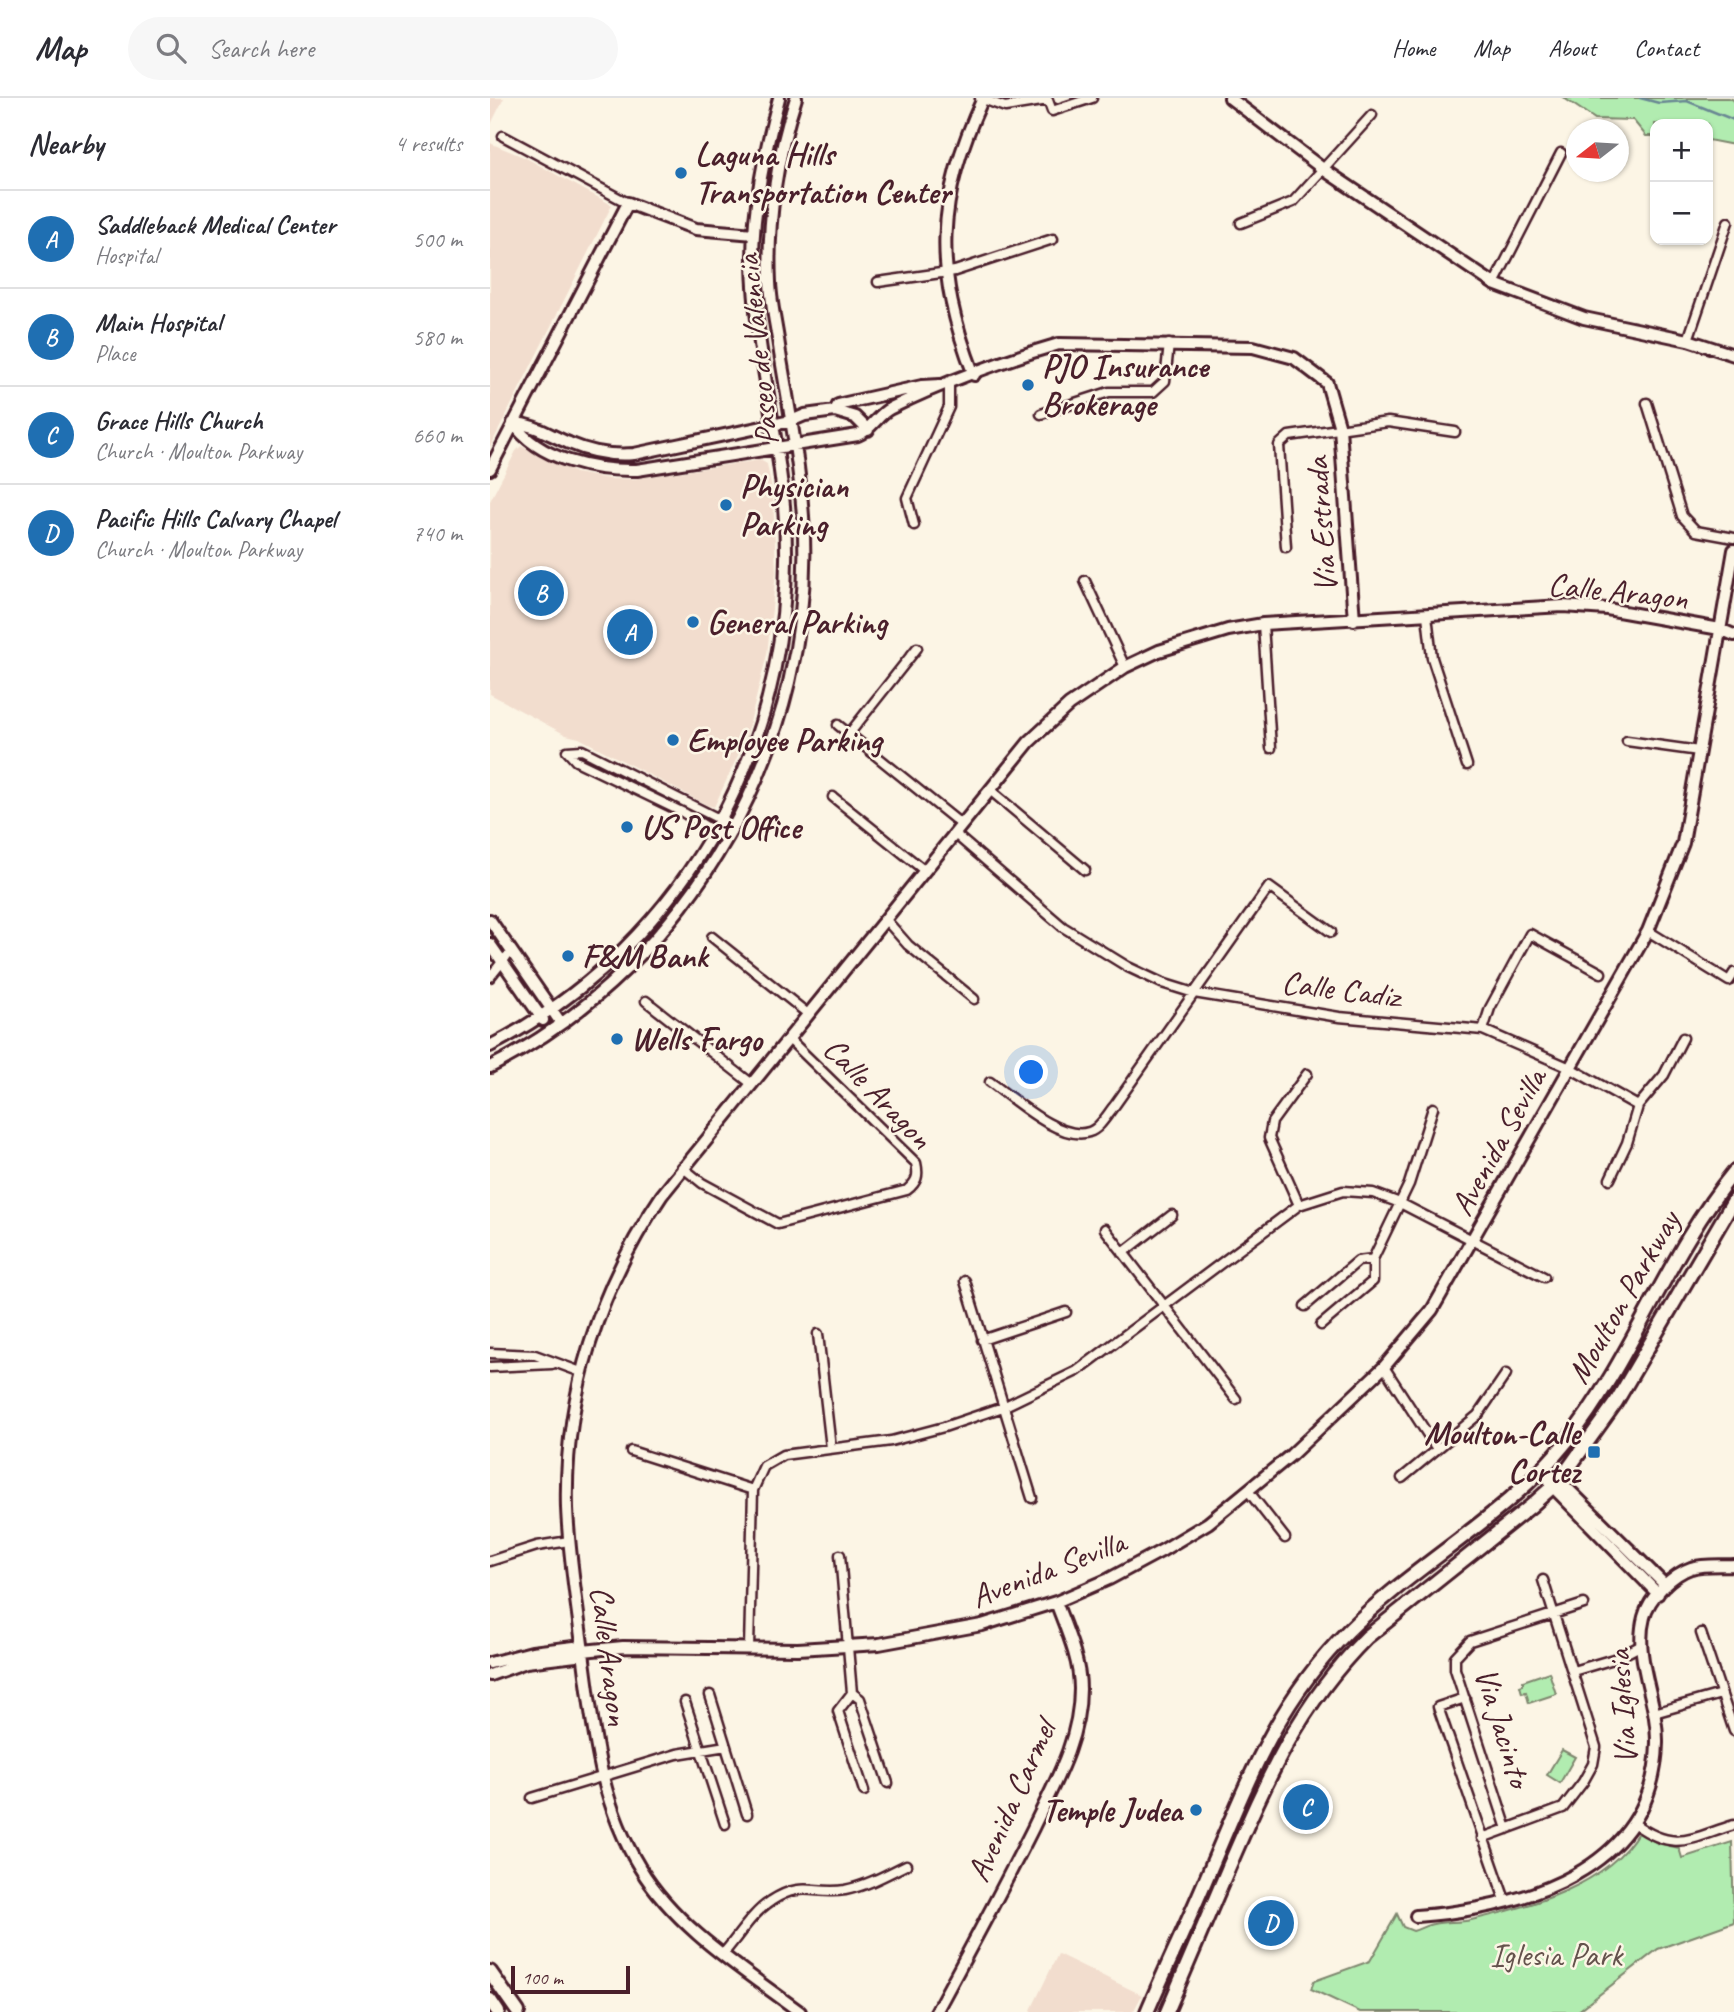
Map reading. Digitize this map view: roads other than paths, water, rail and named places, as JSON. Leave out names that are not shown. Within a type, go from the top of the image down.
[{"type":"main road","name":"Moulton Parkway","points":[[1147,2012],[1262,1747],[1311,1672],[1370,1611],[1498,1510],[1544,1469],[1593,1406],[1706,1209],[1734,1172]]},
{"type":"main road","name":"Moulton Parkway","points":[[1167,2012],[1286,1741],[1336,1670],[1376,1630],[1556,1483],[1616,1402],[1734,1200]]},
{"type":"main road","points":[[1211,1868],[1227,1872]]},
{"type":"main road","points":[[490,1972],[518,2012]]},
{"type":"main road","points":[[490,2000],[498,2012]]},
{"type":"street","name":"Paseo de Valencia","points":[[490,1046],[541,1016],[597,972],[651,921],[692,870],[729,805],[772,690],[786,577],[784,505],[758,323],[754,234],[764,160],[779,98]]},
{"type":"street","name":"Paseo de Valencia","points":[[490,1067],[551,1031],[626,969],[704,878],[755,786],[765,762],[797,654],[805,586],[805,555],[794,444],[771,292],[771,235],[781,155],[796,98]]},
{"type":"street","points":[[974,375],[953,317],[946,273],[946,221],[959,154],[982,98],[1005,107],[1048,100],[1052,111],[1092,98]]},
{"type":"street","points":[[1230,98],[1323,169],[1494,284],[1584,318],[1688,340],[1734,355]]},
{"type":"street","points":[[1241,223],[1293,202],[1372,115]]},
{"type":"street","points":[[503,136],[628,203],[696,229],[771,235]]},
{"type":"street","points":[[1494,284],[1561,153]]},
{"type":"street","points":[[490,469],[628,203]]},
{"type":"street","points":[[1688,340],[1728,222]]},
{"type":"street","points":[[878,282],[946,273],[1053,239]]},
{"type":"street","name":"Via Estrada","points":[[513,423],[524,438],[563,458],[610,471],[657,467],[858,435],[868,430],[890,408],[1059,344],[1253,347],[1294,358],[1327,383],[1340,428],[1354,620]]},
{"type":"street","points":[[1041,414],[1110,392],[1153,392],[1164,381],[1169,344]]},
{"type":"street","points":[[914,525],[907,498],[948,407],[949,384]]},
{"type":"street","name":"Via Estrada","points":[[513,423],[531,424],[569,443],[615,456],[791,422],[805,415],[835,411],[838,405],[846,402],[922,386],[949,384]]},
{"type":"street","points":[[1647,402],[1682,516],[1696,531],[1734,538]]},
{"type":"street","points":[[835,411],[855,417],[868,430]]},
{"type":"street","name":"Via Estrada","points":[[1286,547],[1279,445],[1289,436],[1388,422],[1455,432]]},
{"type":"street","name":"Avenida Sevilla","points":[[490,1663],[532,1652],[574,1647],[583,1651],[623,1647],[848,1646],[957,1631],[1056,1602],[1109,1579],[1163,1550],[1249,1492],[1384,1367],[1432,1310],[1648,931],[1683,843],[1734,550]]},
{"type":"street","points":[[1085,581],[1125,667]]},
{"type":"street","name":"Calle Aragon","points":[[800,2012],[723,1954],[663,1899],[641,1870],[614,1817],[601,1777],[569,1541],[567,1474],[570,1428],[581,1372],[596,1320],[642,1225],[682,1167],[1029,742],[1069,705],[1125,667],[1194,639],[1263,624],[1563,606],[1607,609],[1720,629],[1734,635]]},
{"type":"street","points":[[1427,615],[1432,658],[1467,765]]},
{"type":"street","points":[[1263,624],[1271,748]]},
{"type":"street","name":"Calle Aragon","points":[[1720,629],[1734,627]]},
{"type":"street","points":[[849,734],[917,648]]},
{"type":"street","points":[[838,725],[959,829]]},
{"type":"street","points":[[1628,741],[1699,751]]},
{"type":"street","points":[[726,839],[684,813],[576,761],[567,751],[582,750],[733,826]]},
{"type":"street","points":[[990,790],[1085,870]]},
{"type":"street","points":[[833,797],[925,871]]},
{"type":"street","name":"Calle Cadiz","points":[[959,829],[1063,927],[1094,947],[1162,983],[1194,993],[1339,1017],[1483,1030],[1570,1068]]},
{"type":"street","name":"Calle Cadiz","points":[[990,1082],[1056,1128],[1075,1135],[1092,1132],[1269,887],[1331,932]]},
{"type":"street","points":[[490,920],[561,1023]]},
{"type":"street","points":[[886,920],[908,945],[974,999]]},
{"type":"street","points":[[1648,931],[1729,981],[1734,973]]},
{"type":"street","points":[[1483,1030],[1490,1008],[1530,934],[1601,973]]},
{"type":"street","name":"Calle Aragon","points":[[712,937],[808,1014]]},
{"type":"street","points":[[490,944],[551,1031]]},
{"type":"street","points":[[490,977],[513,951]]},
{"type":"street","points":[[646,1001],[752,1084]]},
{"type":"street","name":"Calle Aragon","points":[[682,1167],[702,1183],[778,1224],[907,1190],[915,1184],[919,1174],[916,1163],[788,1038]]},
{"type":"street","points":[[1611,1179],[1628,1143],[1638,1106],[1664,1075],[1683,1038]]},
{"type":"street","name":"Avenida Sevilla","points":[[1570,1068],[1638,1106]]},
{"type":"street","points":[[1299,1205],[1269,1138],[1272,1122],[1307,1074]]},
{"type":"street","points":[[1321,1325],[1373,1280],[1373,1259],[1409,1184],[1433,1108]]},
{"type":"street","points":[[749,1648],[752,1490],[764,1466],[783,1455],[891,1441],[1003,1407],[1077,1371],[1299,1205],[1343,1192],[1373,1194],[1400,1203],[1472,1242]]},
{"type":"street","points":[[1123,1253],[1172,1215]]},
{"type":"street","points":[[1105,1229],[1236,1399]]},
{"type":"street","name":"Avenida Sevilla","points":[[1472,1242],[1544,1277]]},
{"type":"street","points":[[1305,1306],[1358,1261],[1373,1259]]},
{"type":"street","points":[[965,1281],[1032,1498]]},
{"type":"street","points":[[982,1340],[1066,1312]]},
{"type":"street","points":[[818,1334],[831,1448]]},
{"type":"street","points":[[490,1353],[535,1355],[552,1364],[581,1372]]},
{"type":"street","points":[[490,1367],[552,1364]]},
{"type":"street","points":[[1384,1367],[1437,1449]]},
{"type":"street","points":[[1402,1478],[1478,1415],[1506,1374]]},
{"type":"street","points":[[631,1451],[752,1490]]},
{"type":"street","points":[[1544,1469],[1661,1590],[1691,1568],[1734,1565]]},
{"type":"street","points":[[1249,1492],[1285,1538]]},
{"type":"street","name":"Calle Aragon","points":[[490,1562],[537,1546],[569,1541]]},
{"type":"street","points":[[840,1555],[852,1693],[838,1711],[864,1790]]},
{"type":"street","points":[[1482,1838],[1563,1808],[1593,1764],[1596,1747],[1543,1580]]},
{"type":"street","name":"Via Iglesia","points":[[1416,1916],[1464,1912],[1578,1876],[1619,1844],[1635,1824],[1653,1782],[1657,1741],[1640,1646],[1645,1614],[1661,1590]]},
{"type":"street","name":"Avenida Carmel","points":[[936,2012],[1022,1849],[1066,1760],[1073,1737],[1080,1687],[1075,1658],[1056,1602]]},
{"type":"street","name":"Via Jacinto","points":[[1507,1829],[1454,1665],[1462,1646],[1584,1604]]},
{"type":"street","points":[[1701,1633],[1734,1731]]},
{"type":"street","points":[[1573,1671],[1640,1646]]},
{"type":"street","name":"Avenida Sevilla","points":[[490,1675],[526,1662],[576,1656],[583,1651]]},
{"type":"street","points":[[852,1693],[860,1699],[888,1783]]},
{"type":"street","points":[[1654,1713],[1721,1694]]},
{"type":"street","points":[[710,1695],[747,1814]]},
{"type":"street","points":[[1465,1698],[1438,1707],[1505,1900]]},
{"type":"street","points":[[685,1702],[725,1824]]},
{"type":"street","name":"Calle Aragon","points":[[532,1798],[677,1754],[726,1746]]},
{"type":"street","points":[[1635,1824],[1666,1843],[1682,1841],[1734,1825]]},
{"type":"street","points":[[723,1954],[769,1902],[783,1894],[799,1888],[847,1889],[879,1879],[906,1865]]},
{"type":"waterway","points":[[1640,98],[1659,103],[1687,101],[1734,120]]},
{"type":"place","name":"Laguna Hills Transportation Center","points":[[681,173]]},
{"type":"place","name":"PJO Insurance Brokerage","points":[[1028,385]]},
{"type":"place","name":"Physician Parking","points":[[726,505]]},
{"type":"place","name":"Main Hospital","points":[[541,593]]},
{"type":"place","name":"General Parking","points":[[693,622]]},
{"type":"place","name":"Saddleback Medical Center","points":[[630,632]]},
{"type":"place","name":"Employee Parking","points":[[673,740]]},
{"type":"place","name":"US Post Office","points":[[627,827]]},
{"type":"place","name":"F&M Bank","points":[[568,956]]},
{"type":"place","name":"Wells Fargo","points":[[617,1039]]},
{"type":"place","name":"Moulton-Calle Cortez","points":[[1594,1452]]},
{"type":"place","name":"Grace Hills Church","points":[[1306,1807]]},
{"type":"place","name":"Temple Judea","points":[[1196,1810]]},
{"type":"place","name":"Pacific Hills Calvary Chapel","points":[[1271,1923]]},
{"type":"park label","name":"Iglesia Park","points":[[1556,1955]]}]
